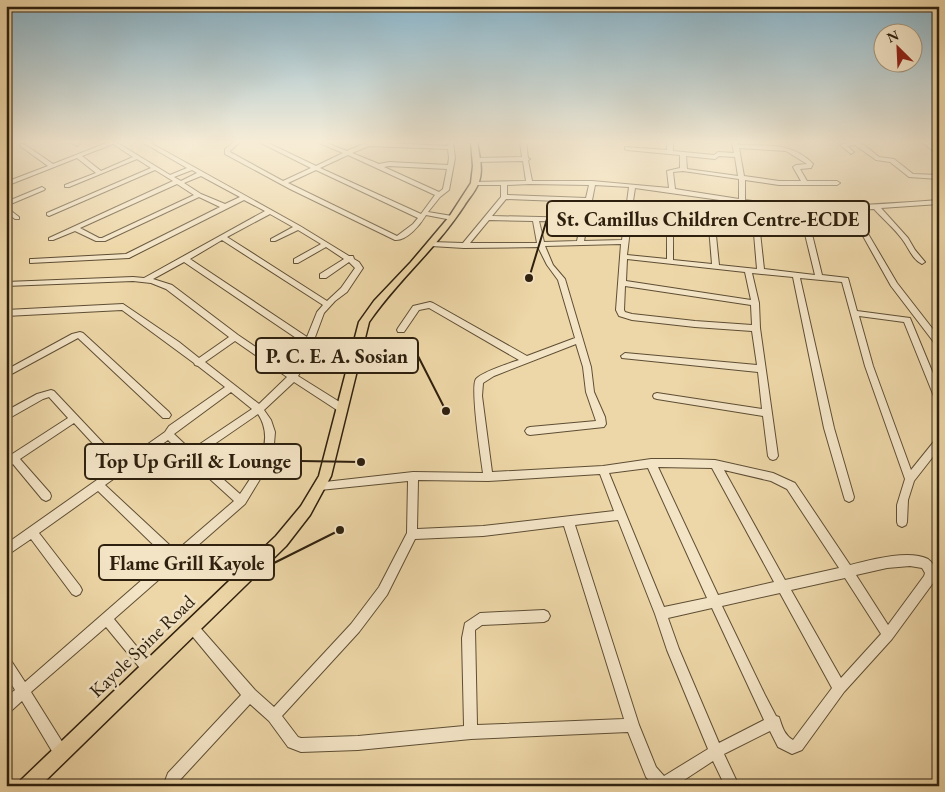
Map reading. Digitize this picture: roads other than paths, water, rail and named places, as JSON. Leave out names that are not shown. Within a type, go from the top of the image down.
[{"type":"main road","name":"Kayole Spine Road","points":[[27,786],[281,541],[300,520],[320,486],[329,464],[364,322],[377,303],[452,218],[474,183],[474,179]]},
{"type":"street","points":[[6,184],[19,179]]},
{"type":"street","points":[[68,186],[85,179]]},
{"type":"street","points":[[49,214],[131,179]]},
{"type":"street","points":[[174,179],[199,195],[226,207]]},
{"type":"street","points":[[51,239],[188,179]]},
{"type":"street","points":[[189,456],[259,409],[293,377],[310,343],[321,312],[344,290],[358,269],[358,266],[351,258],[211,179]]},
{"type":"street","points":[[276,179],[395,239],[402,236],[418,223],[438,194],[446,190],[448,179]]},
{"type":"street","points":[[284,183],[293,179]]},
{"type":"street","points":[[341,179],[422,215],[452,218]]},
{"type":"street","points":[[406,179],[438,194]]},
{"type":"street","points":[[529,179],[529,183]]},
{"type":"street","points":[[671,179],[672,190]]},
{"type":"street","points":[[742,201],[742,179],[806,184],[837,184]]},
{"type":"street","points":[[803,179],[806,184]]},
{"type":"street","points":[[474,183],[592,183],[672,190],[784,206],[851,209],[939,202]]},
{"type":"street","points":[[464,246],[504,197],[504,183]]},
{"type":"street","points":[[580,242],[592,183]]},
{"type":"street","points":[[632,186],[625,242],[620,310],[625,315],[696,324],[756,328]]},
{"type":"street","points":[[6,204],[42,190]]},
{"type":"street","points":[[75,228],[98,240],[103,240],[199,195]]},
{"type":"street","points":[[32,260],[128,256],[245,197]]},
{"type":"street","points":[[504,197],[589,200]]},
{"type":"street","points":[[631,203],[670,207],[807,228],[866,234]]},
{"type":"street","points":[[670,207],[670,261]]},
{"type":"street","points":[[877,208],[906,239],[912,251],[922,262]]},
{"type":"street","points":[[6,209],[17,218]]},
{"type":"street","points":[[851,209],[894,284],[935,334],[939,344]]},
{"type":"street","points":[[146,280],[270,211]]},
{"type":"street","points":[[711,214],[716,266]]},
{"type":"street","points":[[486,218],[584,220]]},
{"type":"street","points":[[530,431],[601,424],[602,418],[590,393],[587,382],[587,368],[560,279],[553,270],[540,243],[536,219]]},
{"type":"street","points":[[756,221],[761,271]]},
{"type":"street","points":[[273,240],[298,227]]},
{"type":"street","points":[[807,228],[819,277]]},
{"type":"street","points":[[222,237],[328,305]]},
{"type":"street","points":[[431,244],[464,246],[625,242]]},
{"type":"street","points":[[296,262],[325,245]]},
{"type":"street","points":[[624,257],[845,280],[874,380],[910,479]]},
{"type":"street","points":[[184,258],[310,343]]},
{"type":"street","points":[[323,276],[351,258]]},
{"type":"street","points":[[748,270],[755,303],[756,328],[773,456]]},
{"type":"street","points":[[796,276],[829,428],[850,497]]},
{"type":"street","points":[[6,284],[146,280],[169,287],[235,337],[343,409]]},
{"type":"street","points":[[622,283],[755,303]]},
{"type":"street","points":[[401,330],[416,308],[430,305],[527,360]]},
{"type":"street","points":[[6,313],[123,307],[176,344],[259,409],[266,416],[270,441],[268,455],[264,464],[240,501],[6,706]]},
{"type":"street","points":[[854,313],[907,320],[939,399]]},
{"type":"street","points":[[6,374],[70,338],[80,335],[166,415]]},
{"type":"street","points":[[198,363],[235,337]]},
{"type":"street","points":[[488,477],[478,396],[479,381],[578,340]]},
{"type":"street","points":[[625,356],[762,369]]},
{"type":"street","points":[[6,551],[232,387]]},
{"type":"street","points":[[6,416],[40,396],[51,393],[100,445]]},
{"type":"street","points":[[657,396],[767,413]]},
{"type":"street","points":[[46,496],[10,460],[75,418]]},
{"type":"street","points":[[168,435],[240,501]]},
{"type":"street","points":[[902,522],[903,496],[910,479],[939,442]]},
{"type":"street","points":[[320,486],[413,476],[488,477],[603,470],[651,463],[714,464],[773,477],[791,486],[888,634]]},
{"type":"street","points":[[651,463],[714,602],[760,700],[774,722],[783,742],[792,747],[797,745],[840,688],[888,634],[929,579],[931,572],[926,564],[915,561],[886,563],[782,586],[714,602],[661,614]]},
{"type":"street","points":[[714,464],[840,688]]},
{"type":"street","points":[[603,470],[619,515],[661,614],[666,635],[715,752],[732,786]]},
{"type":"street","points":[[274,716],[330,656],[383,591],[412,534],[413,476]]},
{"type":"street","points":[[98,486],[175,558]]},
{"type":"street","points":[[412,534],[483,531],[619,515]]},
{"type":"street","points":[[568,521],[632,725],[651,772],[664,785],[715,752],[774,722]]},
{"type":"street","points":[[32,532],[76,590]]},
{"type":"street","points":[[471,732],[468,638],[470,627],[480,619],[544,616]]},
{"type":"street","points":[[106,618],[148,669]]},
{"type":"street","points":[[192,627],[250,695],[274,716],[293,742],[301,745],[358,743],[471,732],[632,725]]},
{"type":"street","points":[[6,663],[61,752]]},
{"type":"street","points":[[170,786],[173,778],[250,695]]},
{"type":"place","name":"St. Camillus Children Centre-ECDE","points":[[529,278]]},
{"type":"place","name":"P. C. E. A. Sosian","points":[[446,411]]},
{"type":"place","name":"Top Up Grill & Lounge","points":[[361,462]]},
{"type":"place","name":"Flame Grill Kayole","points":[[340,530]]}]
